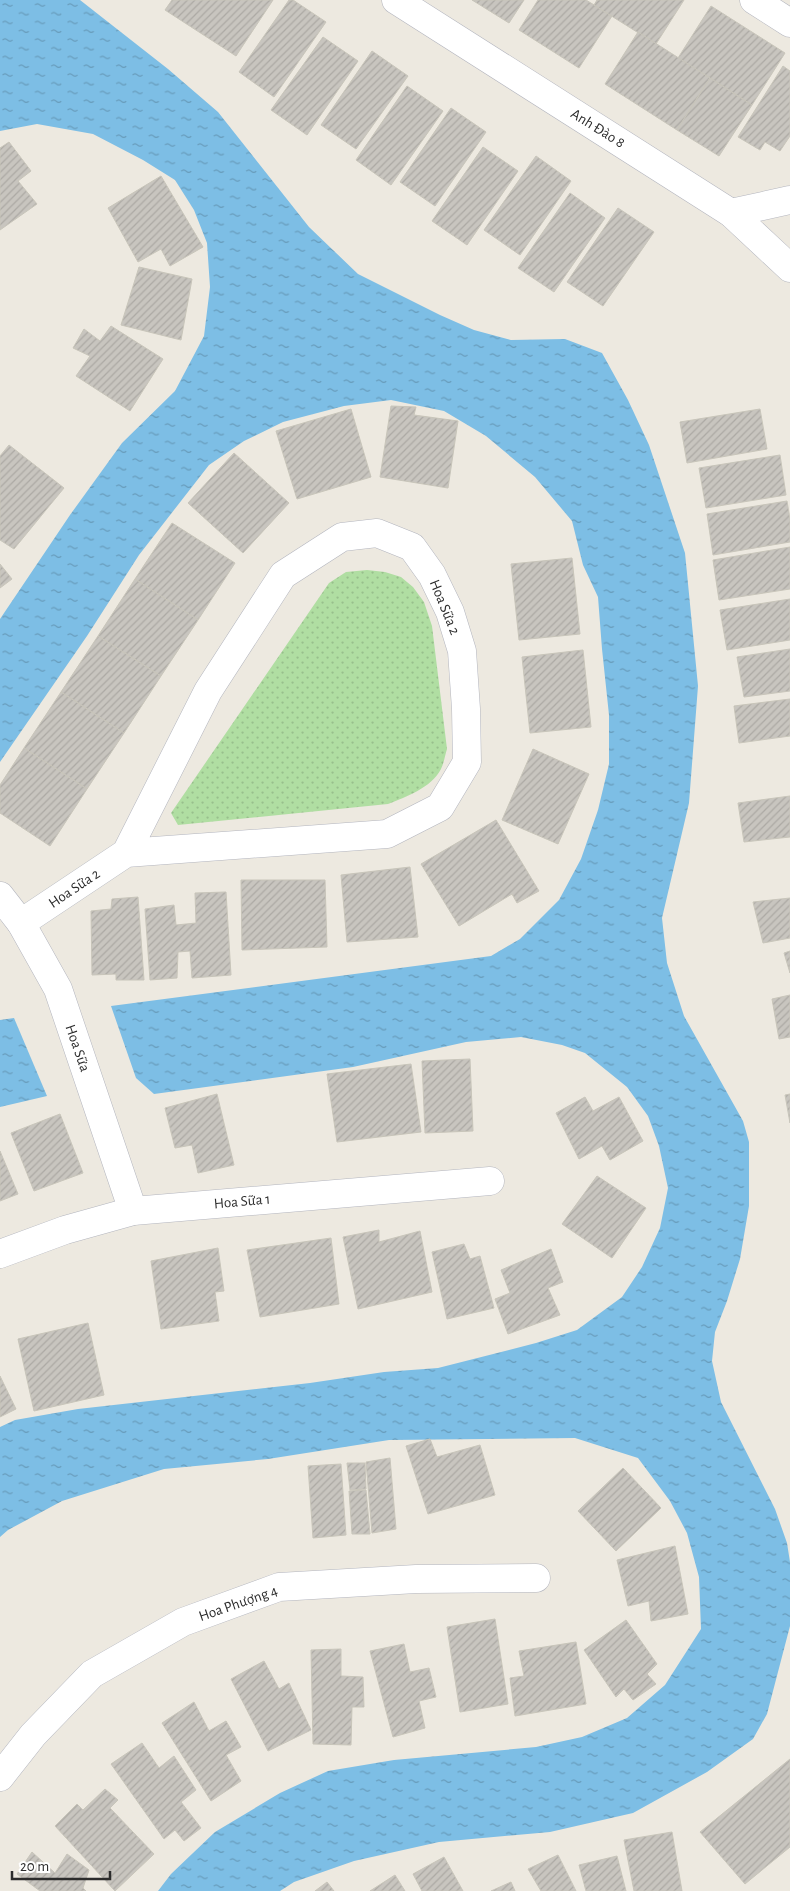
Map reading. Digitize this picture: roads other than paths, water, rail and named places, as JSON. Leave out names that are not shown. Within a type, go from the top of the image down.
[{"type":"street","name":"Anh Đào 8","points":[[396,0],[731,213],[790,268]]},
{"type":"street","points":[[754,0],[790,23]]},
{"type":"street","points":[[731,213],[790,200]]},
{"type":"street","name":"Hoa Sữa 2","points":[[21,923],[126,852],[208,691],[283,575],[342,537],[377,533],[412,547],[432,575],[450,612],[462,651],[467,762],[440,807],[387,834],[126,852]]},
{"type":"street","name":"Hoa Sữa","points":[[0,896],[21,923],[58,989],[133,1211]]},
{"type":"street","name":"Hoa Sữa 1","points":[[0,1254],[65,1230],[133,1211],[490,1181]]},
{"type":"street","name":"Hoa Phượng 4","points":[[0,1777],[33,1735],[92,1674],[183,1622],[279,1587],[416,1579],[536,1578]]},
{"type":"water","points":[[0,0],[80,0],[168,69],[218,112],[309,227],[358,274],[474,330],[511,340],[565,339],[602,353],[628,400],[649,445],[685,553],[698,686],[689,803],[662,918],[667,963],[684,1016],[743,1121],[749,1142],[749,1206],[740,1259],[715,1332],[712,1361],[721,1402],[775,1509],[787,1543],[790,1562],[790,1626],[767,1714],[753,1739],[707,1772],[633,1813],[550,1832],[439,1842],[354,1861],[294,1882],[280,1891],[158,1891],[171,1874],[215,1832],[280,1793],[328,1771],[394,1760],[536,1747],[582,1737],[627,1718],[665,1685],[701,1629],[699,1577],[687,1533],[670,1501],[638,1458],[575,1438],[389,1440],[268,1459],[164,1469],[62,1501],[8,1530],[0,1537],[0,1427],[15,1420],[78,1409],[310,1383],[384,1372],[438,1368],[536,1343],[577,1330],[622,1297],[642,1267],[660,1228],[668,1188],[659,1146],[648,1116],[627,1087],[585,1053],[562,1045],[521,1037],[466,1042],[353,1067],[154,1094],[136,1078],[111,1006],[491,956],[520,939],[559,900],[581,859],[598,810],[609,764],[609,715],[598,597],[583,565],[572,521],[535,477],[486,436],[444,411],[391,400],[344,406],[283,422],[244,441],[209,465],[139,555],[87,636],[0,762],[0,619],[70,515],[122,443],[175,391],[204,336],[210,287],[207,243],[194,210],[175,180],[143,160],[93,134],[37,124],[0,131]]},
{"type":"water","points":[[14,1018],[47,1096],[0,1107],[0,1020]]}]
